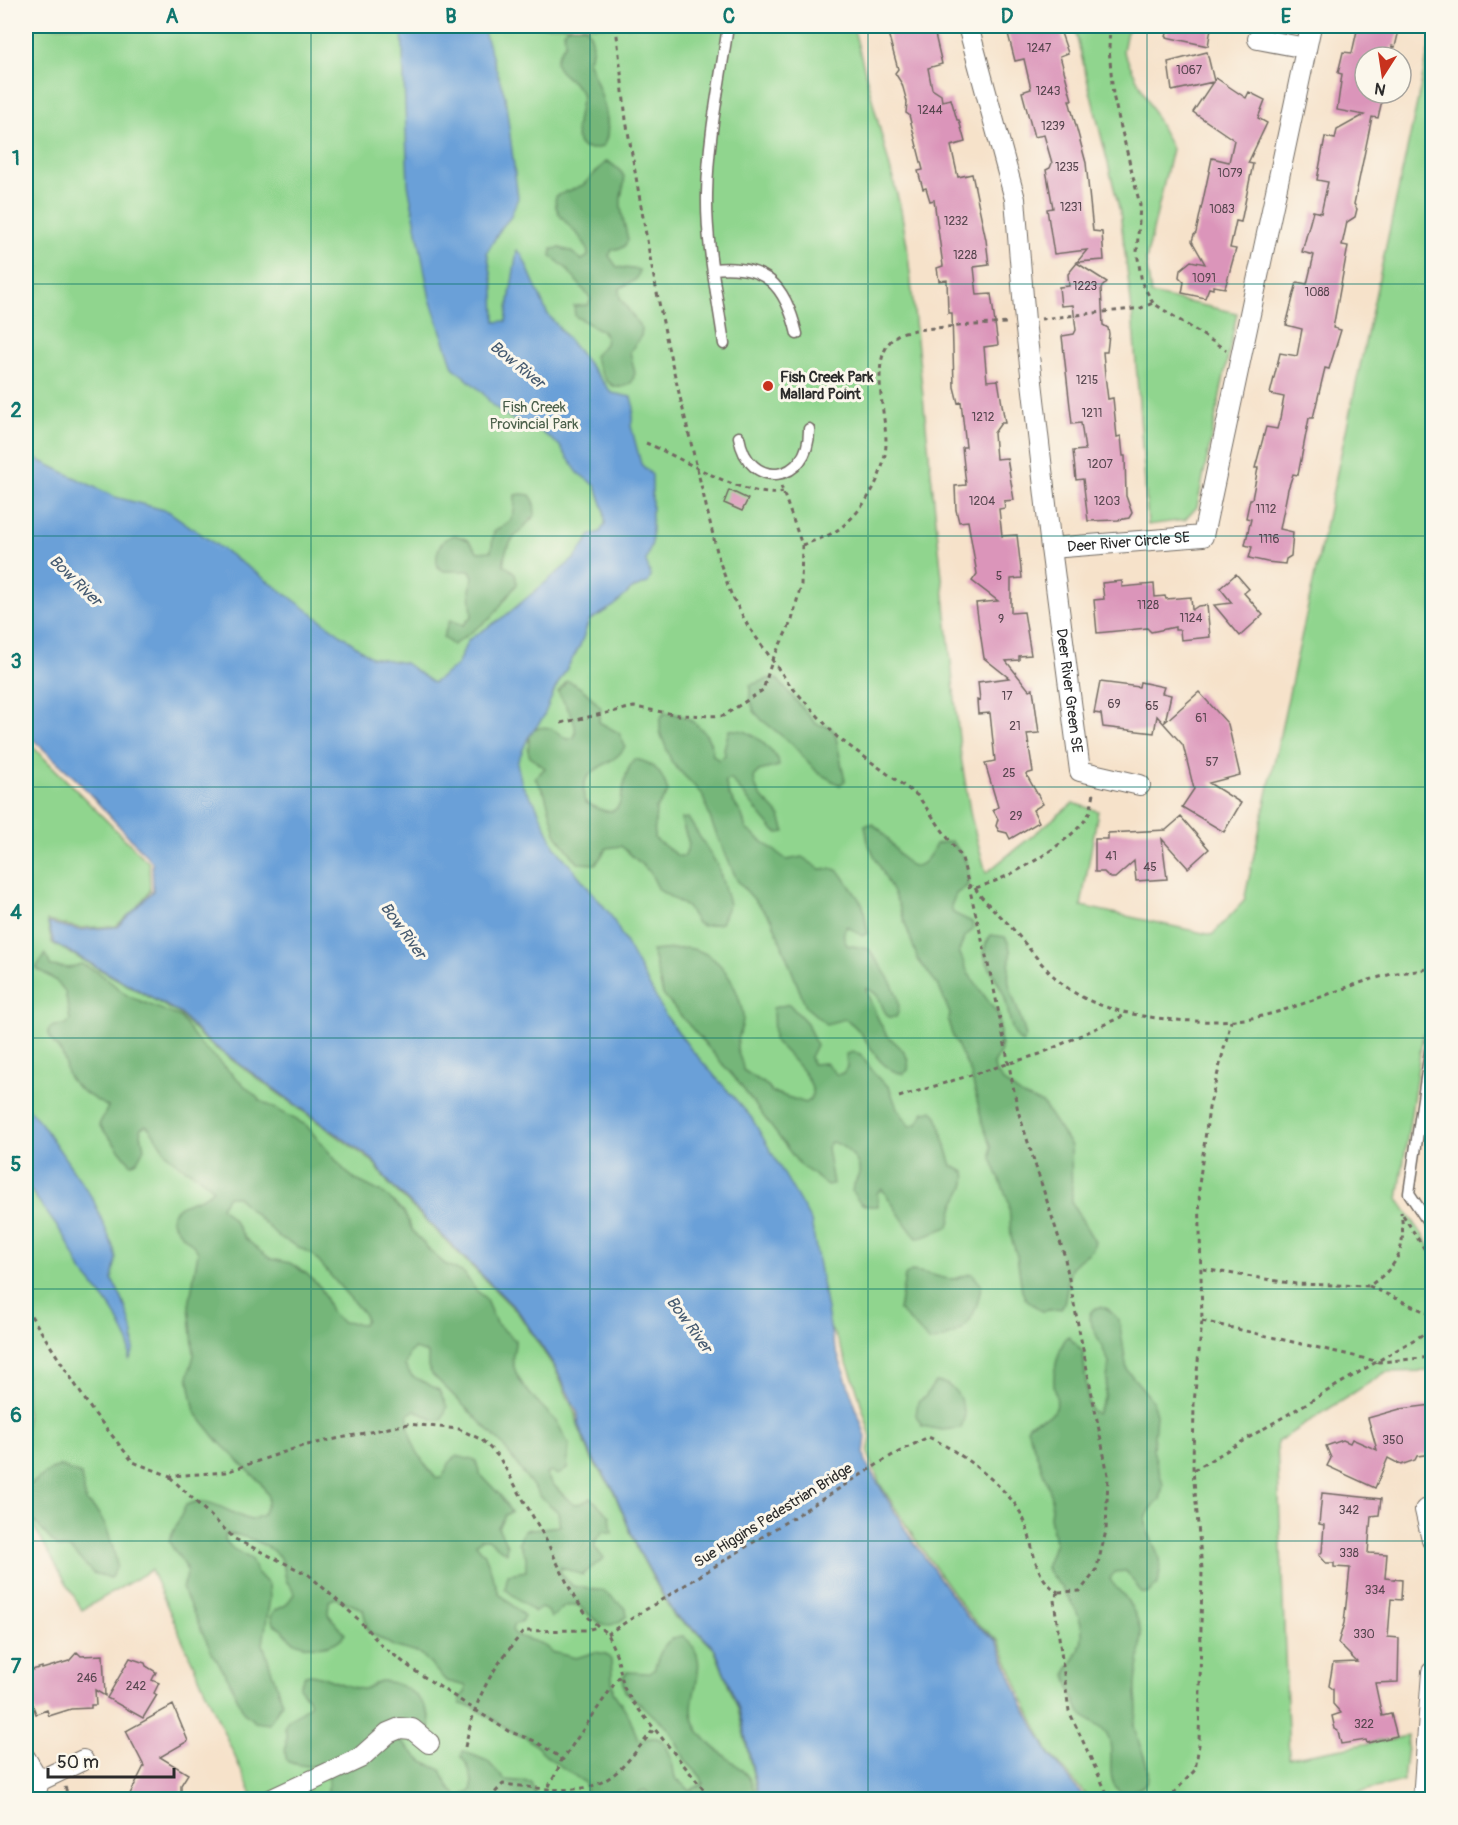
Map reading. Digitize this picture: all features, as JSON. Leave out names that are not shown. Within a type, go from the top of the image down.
[{"type":"street","name":"Deer River Circle SE","points":[[968,26],[1015,200],[1025,321],[1051,548],[1203,537],[1311,26]]},
{"type":"street","points":[[1258,39],[1306,48]]},
{"type":"street","name":"Deer River Green SE","points":[[1051,548],[1080,771],[1140,786]]},
{"type":"street","points":[[1425,1510],[1432,1540]]},
{"type":"street","points":[[1423,1800],[1432,1672]]},
{"type":"street","points":[[270,1800],[360,1758],[388,1732],[400,1728],[412,1729],[429,1743]]},
{"type":"street","points":[[26,1758],[37,1790],[83,1760]]},
{"type":"lane","points":[[724,344],[708,231],[708,161],[728,26]]},
{"type":"lane","points":[[713,268],[750,270],[763,275],[775,284],[789,304],[797,334]]},
{"type":"lane","points":[[739,436],[745,457],[751,464],[765,473],[776,474],[786,472],[800,463],[804,456],[809,429]]},
{"type":"lane","points":[[1432,1038],[1409,1193],[1432,1228]]},
{"type":"path","points":[[616,26],[626,120],[651,262],[724,578],[748,626],[772,661],[837,737],[907,786],[925,804],[962,858],[966,884],[994,990],[1018,1111],[1064,1254],[1107,1475],[1106,1531],[1096,1571],[1080,1591],[1058,1592],[1054,1600],[1069,1711],[1110,1800]]},
{"type":"path","points":[[1110,26],[1109,48],[1113,95],[1140,205],[1137,252],[1142,283],[1153,303],[1228,352],[1242,354]]},
{"type":"path","points":[[802,545],[835,532],[860,512],[880,471],[886,444],[880,374],[884,348],[900,333],[916,331]]},
{"type":"path","points":[[646,443],[755,491],[770,494],[783,492]]},
{"type":"path","points":[[561,723],[634,707],[679,715],[723,716],[763,690],[772,661],[792,620],[798,600],[802,545],[776,474]]},
{"type":"path","points":[[975,888],[1003,878],[1036,858],[1079,826],[1091,807],[1098,776]]},
{"type":"path","points":[[966,884],[975,888],[983,901],[1005,920],[1047,971],[1076,994],[1125,1015],[1231,1021],[1262,1016],[1388,975],[1432,968]]},
{"type":"path","points":[[899,1097],[1041,1054],[1125,1015]]},
{"type":"path","points":[[1167,1800],[1195,1770],[1199,1745],[1202,1569],[1193,1470],[1194,1403],[1202,1321],[1199,1185],[1209,1108],[1231,1021]]},
{"type":"path","points":[[1369,1286],[1391,1268],[1400,1254],[1403,1229],[1401,1212],[1409,1193]]},
{"type":"path","points":[[1401,1212],[1432,1261]]},
{"type":"path","points":[[1202,1268],[1296,1284],[1369,1286],[1432,1315]]},
{"type":"path","points":[[26,1308],[91,1409],[133,1462],[170,1476],[235,1539],[309,1575],[357,1619],[381,1645],[508,1731],[535,1741],[561,1758],[559,1770],[546,1789],[544,1800]]},
{"type":"path","points":[[1202,1321],[1380,1362],[1432,1358]]},
{"type":"path","points":[[1193,1470],[1380,1362],[1432,1329]]},
{"type":"path","points":[[170,1476],[226,1472],[302,1446],[408,1424],[459,1429],[482,1440],[499,1457],[544,1536],[574,1597],[598,1627],[607,1634],[617,1656],[624,1688],[632,1701],[712,1800]]},
{"type":"path","name":"Sue Higgins Pedestrian Bridge","points":[[607,1634],[917,1441],[928,1437],[942,1443],[1012,1500],[1026,1525],[1032,1552],[1044,1583],[1058,1592]]},
{"type":"path","points":[[465,1747],[474,1708],[492,1671],[524,1631],[586,1630],[598,1627]]},
{"type":"path","points":[[560,1764],[621,1674]]},
{"type":"path","points":[[489,1799],[503,1784],[546,1789],[602,1782],[616,1772],[655,1728]]},
{"type":"path","points":[[1105,1791],[1120,1800]]},
{"type":"green space","name":"Fish Creek Provincial Park","points":[[26,26],[853,26],[901,210],[907,245],[961,757],[971,817],[986,873],[1073,803],[1098,811],[1081,906],[1212,935],[1244,901],[1432,34],[1432,1030],[1423,1034],[1398,1199],[1432,1249],[1432,1371],[1386,1372],[1277,1442],[1289,1758],[1408,1736],[1403,1781],[1333,1799],[1089,1799],[1049,1752],[1023,1699],[999,1641],[970,1617],[913,1536],[880,1484],[868,1453],[871,1437],[855,1383],[838,1341],[810,1294],[26,541]]},
{"type":"green space","points":[[569,26],[585,26],[592,38],[593,47],[588,60],[607,117],[608,129],[602,147],[590,149],[582,147],[578,141],[576,134],[582,96],[573,82],[558,68],[556,62],[565,44],[564,32]]},
{"type":"green space","points":[[1074,26],[1128,26],[1123,51],[1172,149],[1146,260],[1151,294],[1237,313],[1197,507],[1185,520],[1148,525],[1132,310],[1120,212]]},
{"type":"green space","points":[[607,161],[622,173],[624,178],[621,206],[628,240],[624,247],[612,250],[609,256],[617,267],[639,270],[635,281],[619,290],[620,298],[642,329],[641,336],[630,352],[635,373],[632,382],[618,387],[612,385],[603,376],[594,356],[605,344],[606,337],[602,331],[575,316],[574,306],[588,305],[591,299],[566,268],[551,256],[552,249],[560,248],[570,251],[582,260],[588,256],[582,240],[558,213],[556,196],[583,185]]},
{"type":"green space","points":[[515,495],[530,495],[534,501],[535,515],[514,537],[505,557],[504,565],[515,573],[517,584],[491,618],[453,645],[443,637],[450,620],[463,625],[472,616],[470,590],[473,576],[470,571],[444,571],[438,567],[439,547],[445,539],[455,535],[468,540],[478,552],[491,551],[494,531],[509,522],[514,514]]},
{"type":"green space","points":[[771,678],[778,680],[816,724],[830,727],[835,733],[845,781],[840,785],[818,773],[792,744],[754,711],[750,698],[750,685]]},
{"type":"green space","points":[[567,681],[581,688],[598,704],[601,708],[599,722],[619,733],[625,746],[620,753],[598,768],[586,780],[583,790],[585,802],[600,810],[611,811],[617,808],[628,770],[634,759],[641,760],[657,770],[668,792],[656,809],[654,838],[678,856],[685,856],[689,844],[681,819],[688,818],[718,866],[729,904],[721,923],[703,926],[697,923],[687,907],[659,890],[650,872],[621,846],[607,848],[596,864],[578,863],[557,836],[545,794],[535,778],[545,768],[530,757],[528,751],[530,731],[536,729],[545,727],[566,739],[574,738],[575,726],[558,692]]},
{"type":"green space","points":[[664,713],[682,716],[697,725],[708,738],[713,755],[719,760],[725,755],[724,749],[729,730],[751,734],[778,759],[779,766],[759,771],[754,776],[757,790],[780,817],[785,832],[778,833],[773,830],[731,779],[725,781],[729,795],[742,815],[746,829],[787,860],[802,857],[820,869],[835,869],[841,873],[863,905],[868,933],[862,936],[847,926],[844,938],[847,945],[869,949],[895,991],[899,1009],[896,1017],[889,1017],[876,994],[866,988],[885,1032],[905,1054],[908,1070],[903,1074],[884,1065],[860,1033],[845,1019],[826,1024],[806,1007],[772,920],[737,880],[713,826],[702,794],[672,763],[660,732],[660,719]]},
{"type":"green space","points":[[26,740],[149,863],[150,891],[116,926],[79,928],[47,921],[52,943],[179,1014],[204,1040],[373,1162],[388,1183],[518,1313],[555,1369],[576,1415],[578,1426],[592,1460],[612,1488],[638,1551],[674,1617],[697,1632],[714,1649],[738,1709],[757,1792],[763,1799],[254,1799],[151,1570],[82,1610],[26,1513]]},
{"type":"green space","points":[[872,824],[881,830],[910,865],[918,866],[936,844],[951,841],[968,867],[967,886],[956,894],[951,906],[953,913],[972,922],[973,929],[964,938],[959,951],[968,973],[999,1016],[1001,1051],[994,1064],[995,1071],[1005,1083],[1023,1096],[1043,1104],[1071,1146],[1072,1203],[1095,1242],[1093,1249],[1072,1268],[1061,1309],[1041,1311],[1025,1298],[1022,1291],[1017,1256],[1011,1237],[1009,1203],[991,1158],[991,1145],[983,1126],[971,1074],[952,1034],[948,1021],[950,1014],[938,985],[918,960],[898,903],[868,843],[865,825]]},
{"type":"green space","points":[[991,935],[1005,937],[1010,949],[1008,977],[1026,1037],[1022,1043],[1014,1033],[1004,995],[984,954],[986,943]]},
{"type":"green space","points":[[687,948],[709,956],[726,972],[732,982],[743,1015],[737,1048],[743,1070],[768,1086],[772,1092],[806,1103],[811,1097],[812,1089],[808,1080],[774,1040],[773,1008],[789,1004],[807,1023],[816,1045],[810,1057],[812,1064],[826,1063],[837,1075],[843,1073],[847,1067],[846,1054],[853,1052],[860,1054],[878,1078],[889,1087],[897,1108],[910,1126],[917,1124],[924,1112],[932,1111],[937,1116],[952,1166],[965,1172],[966,1177],[954,1206],[949,1227],[917,1238],[882,1189],[877,1193],[878,1206],[862,1204],[852,1191],[859,1173],[857,1163],[846,1149],[836,1143],[831,1142],[827,1148],[833,1184],[827,1185],[799,1164],[738,1082],[663,995],[652,951]]},
{"type":"green space","points":[[45,954],[51,966],[69,968],[81,964],[98,972],[128,996],[180,1017],[200,1044],[261,1101],[306,1125],[345,1171],[356,1180],[385,1194],[404,1212],[412,1230],[430,1251],[445,1264],[464,1273],[475,1289],[485,1298],[496,1323],[515,1340],[513,1360],[520,1380],[557,1422],[569,1444],[567,1469],[558,1475],[552,1472],[546,1474],[547,1477],[573,1503],[580,1504],[591,1498],[610,1516],[612,1533],[604,1531],[595,1541],[595,1548],[604,1558],[582,1575],[561,1567],[560,1573],[573,1586],[604,1591],[626,1609],[627,1616],[612,1625],[601,1624],[578,1605],[565,1606],[551,1618],[548,1611],[541,1608],[535,1612],[505,1589],[508,1574],[526,1571],[526,1556],[519,1543],[524,1530],[560,1526],[558,1512],[541,1497],[501,1443],[432,1374],[428,1367],[428,1353],[414,1349],[409,1353],[405,1366],[412,1376],[439,1390],[447,1407],[442,1420],[434,1420],[415,1410],[409,1414],[409,1432],[415,1449],[436,1478],[442,1478],[451,1460],[457,1456],[476,1461],[480,1474],[500,1495],[511,1512],[505,1515],[498,1527],[507,1545],[506,1553],[488,1539],[481,1539],[476,1544],[485,1555],[499,1593],[524,1616],[521,1622],[514,1624],[512,1630],[515,1635],[542,1644],[552,1652],[576,1658],[595,1652],[606,1654],[611,1660],[613,1692],[628,1714],[638,1739],[657,1738],[661,1740],[670,1755],[675,1778],[690,1790],[703,1784],[701,1777],[686,1761],[669,1729],[625,1691],[623,1677],[627,1672],[648,1673],[654,1670],[663,1647],[671,1639],[683,1636],[692,1645],[699,1665],[692,1708],[697,1728],[710,1744],[736,1764],[749,1778],[757,1799],[655,1799],[645,1790],[639,1792],[637,1799],[555,1799],[582,1797],[586,1791],[585,1783],[549,1758],[526,1737],[518,1735],[473,1707],[460,1704],[460,1697],[465,1693],[466,1686],[446,1681],[421,1654],[393,1646],[368,1631],[363,1609],[335,1598],[329,1601],[328,1614],[345,1634],[340,1639],[335,1643],[322,1646],[302,1644],[292,1640],[273,1624],[271,1617],[274,1611],[286,1605],[294,1594],[287,1582],[281,1559],[271,1549],[256,1541],[226,1534],[225,1540],[233,1549],[251,1559],[256,1571],[269,1585],[270,1598],[263,1644],[282,1703],[269,1724],[255,1722],[244,1713],[228,1678],[212,1653],[182,1588],[186,1580],[186,1568],[169,1541],[186,1505],[195,1502],[211,1503],[251,1520],[263,1515],[268,1502],[268,1495],[260,1482],[218,1441],[195,1412],[188,1377],[194,1355],[189,1306],[198,1252],[176,1228],[171,1218],[179,1207],[209,1194],[213,1189],[173,1160],[146,1125],[140,1129],[144,1148],[137,1161],[131,1164],[99,1125],[108,1107],[84,1093],[74,1084],[67,1073],[62,1054],[49,1034],[48,1030],[54,1026],[66,1025],[70,1020],[65,991],[55,980],[36,968]],"holes":[[[228,1196],[236,1196],[279,1237],[312,1254],[362,1312],[366,1319],[363,1324],[342,1322],[332,1313],[321,1288],[307,1274],[290,1263],[271,1259],[245,1238],[221,1207]]]},
{"type":"green space","points":[[911,1271],[950,1279],[973,1274],[981,1286],[976,1308],[967,1324],[952,1335],[930,1342],[899,1310],[905,1276]]},
{"type":"green space","points":[[1101,1307],[1108,1309],[1119,1320],[1127,1370],[1152,1400],[1156,1414],[1153,1450],[1163,1485],[1160,1500],[1151,1508],[1146,1523],[1160,1565],[1158,1584],[1148,1593],[1142,1593],[1126,1571],[1114,1572],[1110,1579],[1134,1612],[1141,1632],[1136,1684],[1137,1715],[1134,1725],[1148,1769],[1148,1778],[1144,1785],[1135,1790],[1120,1792],[1112,1780],[1111,1746],[1107,1734],[1079,1710],[1066,1675],[1079,1650],[1082,1627],[1067,1595],[1046,1568],[1055,1542],[1050,1517],[1052,1497],[1027,1428],[1034,1421],[1050,1415],[1056,1408],[1055,1369],[1060,1350],[1068,1336],[1083,1352],[1088,1403],[1091,1410],[1097,1414],[1105,1396],[1109,1362],[1089,1319],[1092,1310]]},
{"type":"green space","points":[[935,1382],[948,1385],[959,1397],[965,1415],[961,1428],[942,1430],[922,1426],[916,1415],[918,1402],[925,1397]]},
{"type":"green space","points":[[61,1466],[81,1475],[86,1502],[93,1507],[103,1521],[117,1566],[111,1578],[93,1573],[70,1549],[57,1547],[26,1512],[26,1487]]},
{"type":"green space","points":[[311,1674],[361,1689],[382,1681],[392,1682],[410,1691],[429,1714],[429,1734],[401,1733],[399,1740],[423,1762],[441,1770],[449,1788],[459,1797],[471,1791],[472,1787],[470,1773],[461,1757],[463,1751],[487,1761],[505,1780],[531,1782],[537,1799],[327,1799],[329,1773],[320,1768],[287,1761],[285,1752],[286,1731],[284,1727],[288,1720],[310,1705],[308,1698],[299,1687],[305,1675]]},
{"type":"water","name":"Bow River","points":[[402,26],[484,26],[505,96],[518,198],[510,218],[487,252],[494,289],[495,322],[506,321],[517,250],[522,255],[547,313],[612,393],[631,397],[634,408],[631,426],[641,464],[652,475],[652,543],[646,561],[651,576],[648,583],[632,589],[614,606],[589,621],[580,646],[555,689],[543,718],[528,738],[517,763],[522,785],[535,803],[555,847],[610,914],[666,1016],[690,1048],[751,1117],[811,1221],[832,1338],[866,1437],[864,1453],[866,1463],[908,1534],[968,1618],[997,1641],[1020,1699],[1048,1752],[1085,1799],[764,1799],[758,1792],[739,1709],[715,1649],[698,1631],[675,1616],[638,1549],[613,1488],[593,1459],[579,1426],[578,1414],[556,1368],[519,1312],[389,1182],[373,1160],[205,1039],[180,1013],[54,943],[48,923],[79,930],[117,927],[153,891],[152,862],[77,780],[26,733],[26,454],[115,497],[168,511],[371,657],[405,663],[433,683],[457,665],[468,640],[505,616],[575,558],[591,535],[600,532],[605,524],[604,510],[596,486],[578,473],[559,445],[536,428],[517,422],[493,406],[482,392],[453,367],[430,299],[408,184]]},
{"type":"water","points":[[26,1106],[41,1123],[93,1199],[114,1249],[116,1258],[112,1280],[130,1320],[134,1343],[129,1360],[129,1342],[113,1310],[81,1270],[66,1239],[26,1184]]},
{"type":"building","points":[[886,26],[933,26],[942,64],[928,68],[932,89],[941,95],[942,101],[951,99],[957,120],[959,120],[965,142],[951,146],[958,177],[972,174],[986,240],[989,265],[974,267],[977,295],[991,294],[998,345],[984,347],[987,381],[998,380],[1005,423],[1001,423],[994,433],[996,459],[1007,458],[1014,500],[1004,501],[1005,508],[999,509],[1002,536],[1017,535],[1022,578],[1011,579],[1011,613],[1024,612],[1031,655],[1019,656],[1019,660],[1006,661],[1029,690],[1033,689],[1039,733],[1027,734],[1033,772],[1026,774],[1043,804],[1033,810],[1039,822],[1010,839],[1007,833],[999,831],[996,826],[998,819],[993,810],[998,807],[985,763],[995,761],[990,713],[978,714],[977,700],[980,701],[978,682],[1009,678],[984,658],[979,625],[976,603],[998,601],[972,581],[977,574],[968,521],[959,522],[956,510],[955,486],[966,485],[962,447],[966,447],[961,402],[958,403],[954,387],[952,313],[948,313],[947,280],[939,281],[937,268],[943,266],[934,200],[930,201],[926,188],[923,189],[918,171],[923,170],[909,115],[906,113],[907,102],[902,84],[895,73],[898,69]]},
{"type":"building","points":[[1006,26],[1054,26],[1056,32],[1060,30],[1068,53],[1060,56],[1086,163],[1093,231],[1102,232],[1104,260],[1077,262],[1087,250],[1054,254],[1047,209],[1053,208],[1046,170],[1052,163],[1044,135],[1034,137],[1022,92],[1031,89],[1024,59],[1015,61]]},
{"type":"building","points":[[1169,26],[1211,28],[1208,46],[1166,37]]},
{"type":"building","points":[[1358,26],[1400,26],[1395,45],[1354,45]]},
{"type":"building","points":[[1353,48],[1353,105],[1381,105],[1378,118],[1372,117],[1354,204],[1357,209],[1355,217],[1347,222],[1342,245],[1348,246],[1333,328],[1341,330],[1329,369],[1325,368],[1313,418],[1309,418],[1298,475],[1293,474],[1288,489],[1280,529],[1293,532],[1291,556],[1286,559],[1285,564],[1267,562],[1249,558],[1252,547],[1245,545],[1251,519],[1246,518],[1258,468],[1255,468],[1266,427],[1277,429],[1280,418],[1284,397],[1270,394],[1280,353],[1297,356],[1302,329],[1286,325],[1297,282],[1307,284],[1314,255],[1302,252],[1313,211],[1321,213],[1328,182],[1317,180],[1325,137],[1335,139],[1337,130],[1364,115],[1337,110],[1342,74],[1338,73],[1343,52],[1352,53]]},
{"type":"building","points":[[1207,52],[1214,81],[1216,78],[1246,98],[1249,92],[1265,100],[1258,118],[1267,123],[1248,163],[1253,164],[1241,222],[1236,221],[1230,248],[1236,249],[1225,288],[1213,286],[1213,289],[1209,288],[1205,298],[1182,293],[1184,282],[1179,277],[1180,270],[1191,261],[1205,264],[1192,241],[1196,233],[1212,158],[1229,162],[1234,140],[1193,112],[1213,82],[1172,91],[1168,62]]},
{"type":"building","points":[[1077,263],[1107,282],[1101,288],[1103,325],[1108,328],[1109,334],[1107,352],[1103,352],[1105,375],[1108,399],[1113,398],[1117,437],[1121,436],[1123,456],[1125,456],[1126,496],[1132,513],[1129,518],[1118,520],[1088,521],[1083,479],[1076,480],[1073,451],[1085,450],[1081,423],[1072,424],[1062,336],[1074,334],[1076,330],[1073,305],[1061,306],[1059,287],[1069,286],[1068,274]]},
{"type":"building","points":[[729,490],[748,499],[742,511],[724,503]]},
{"type":"building","points":[[1236,574],[1249,589],[1244,593],[1263,615],[1240,636],[1214,605],[1232,603],[1220,588]]},
{"type":"building","points":[[1122,581],[1122,587],[1154,584],[1155,597],[1165,596],[1166,599],[1191,597],[1192,610],[1198,606],[1207,605],[1210,637],[1181,640],[1180,630],[1175,630],[1175,627],[1151,632],[1147,628],[1097,633],[1094,600],[1104,599],[1102,583]]},
{"type":"building","points":[[1100,682],[1139,687],[1140,682],[1164,687],[1162,693],[1171,695],[1165,722],[1199,692],[1228,724],[1240,775],[1209,783],[1241,803],[1224,832],[1182,807],[1194,789],[1183,745],[1157,716],[1154,733],[1103,727],[1101,714],[1094,713]]},
{"type":"building","points":[[1181,817],[1209,849],[1188,868],[1162,839],[1167,879],[1136,881],[1134,861],[1115,878],[1110,878],[1104,872],[1095,872],[1095,839],[1108,839],[1108,833],[1166,830]]},
{"type":"building","points":[[1432,1405],[1432,1454],[1417,1456],[1415,1460],[1401,1465],[1388,1458],[1375,1488],[1327,1466],[1331,1458],[1326,1446],[1343,1440],[1350,1443],[1352,1439],[1377,1450],[1368,1418],[1400,1409]]},
{"type":"building","points":[[1322,1493],[1381,1499],[1379,1515],[1371,1516],[1368,1553],[1387,1554],[1385,1578],[1402,1580],[1401,1600],[1391,1599],[1388,1637],[1399,1638],[1398,1682],[1375,1683],[1382,1716],[1391,1714],[1397,1736],[1367,1743],[1366,1740],[1341,1744],[1338,1731],[1335,1729],[1332,1716],[1341,1713],[1333,1704],[1333,1689],[1329,1686],[1333,1663],[1357,1662],[1338,1643],[1344,1623],[1350,1568],[1334,1567],[1334,1563],[1326,1563],[1319,1555],[1322,1552],[1324,1525],[1319,1524]]},
{"type":"building","points":[[77,1652],[81,1656],[103,1655],[105,1696],[95,1690],[96,1705],[91,1705],[91,1708],[71,1709],[49,1716],[47,1710],[36,1714],[26,1687],[26,1675],[30,1674],[29,1671],[69,1661]]},
{"type":"building","points":[[130,1658],[145,1663],[156,1672],[152,1680],[159,1683],[154,1693],[157,1695],[143,1718],[107,1698]]},
{"type":"building","points":[[173,1705],[188,1741],[160,1757],[188,1774],[181,1785],[181,1796],[171,1800],[127,1800],[144,1766],[126,1731]]},
{"type":"place","name":"Fish Creek Park Mallard Point","points":[[768,386]]}]
